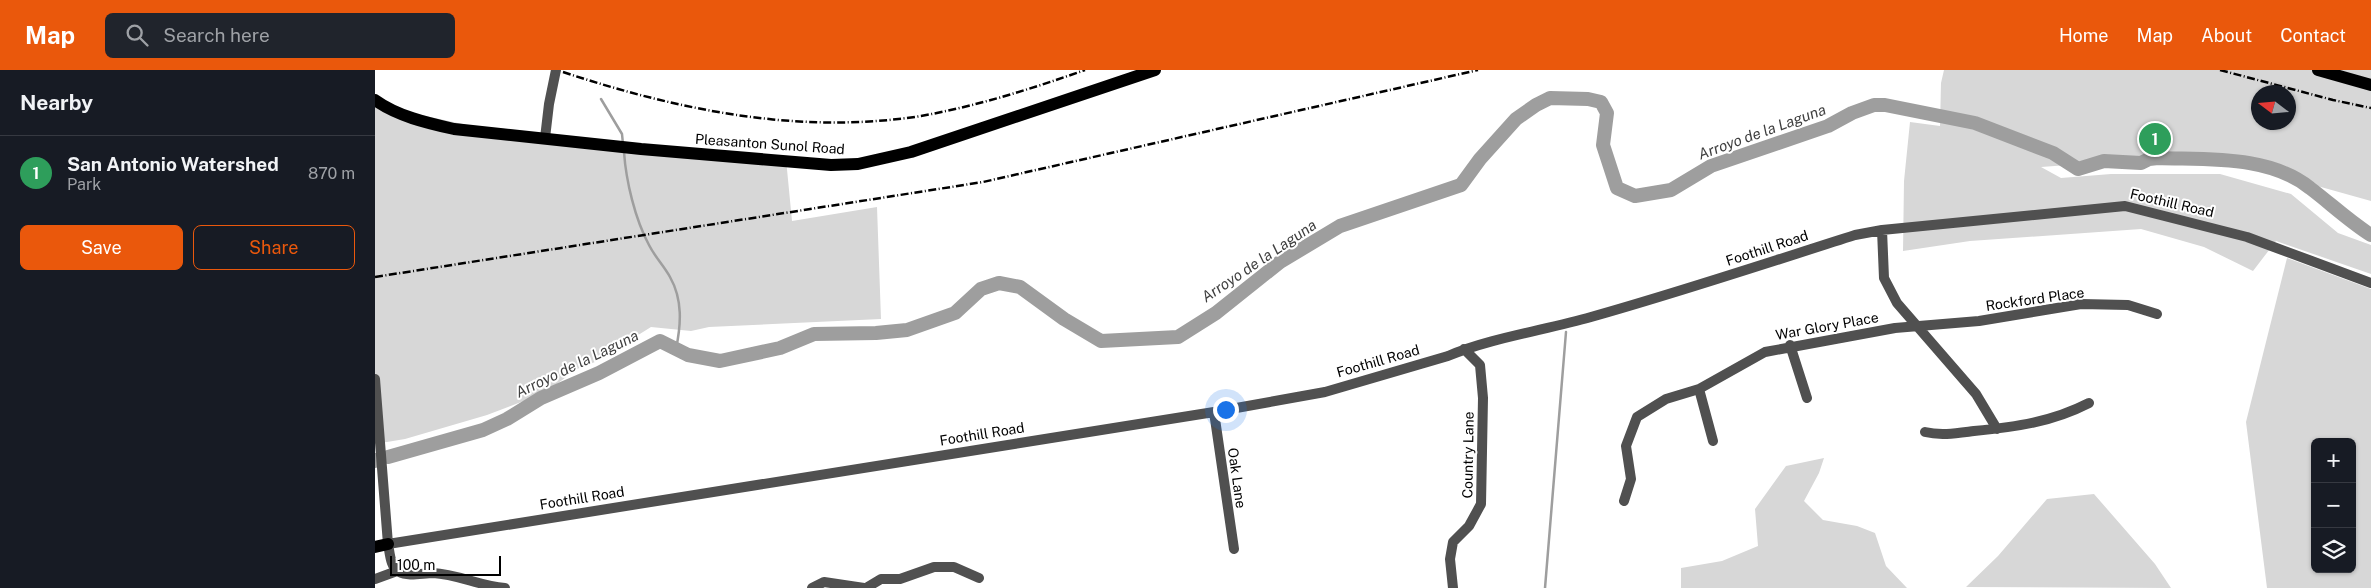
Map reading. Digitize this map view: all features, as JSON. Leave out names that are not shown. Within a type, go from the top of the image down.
[{"type":"main road","name":"Pleasanton Sunol Road","points":[[375,100],[388,108],[426,122],[454,129],[641,150],[804,164],[858,164],[911,152],[1155,70]]},
{"type":"main road","points":[[2318,70],[2371,85]]},
{"type":"main road","name":"Foothill Road","points":[[375,547],[388,544]]},
{"type":"street","points":[[545,138],[549,104],[557,70]]},
{"type":"street","name":"Foothill Road","points":[[388,544],[1214,412],[1325,392],[1448,356],[1464,349],[1590,318],[1855,235],[1882,230],[2125,206],[2247,237],[2371,283]]},
{"type":"street","points":[[1882,230],[1884,278],[1897,303],[1976,394],[1997,429]]},
{"type":"street","name":"Rockford Place","points":[[1916,325],[1979,321],[2081,304],[2128,305],[2157,314]]},
{"type":"street","name":"War Glory Place","points":[[1624,501],[1631,479],[1626,446],[1637,417],[1666,399],[1699,389],[1765,352],[1790,346],[1916,325]]},
{"type":"street","points":[[1790,346],[1807,398]]},
{"type":"street","name":"Country Lane","points":[[1453,588],[1450,559],[1453,542],[1469,526],[1481,504],[1483,398],[1480,365],[1464,349]]},
{"type":"street","points":[[375,379],[388,544],[393,566],[397,571],[405,574],[434,573],[452,576],[474,584],[505,588]]},
{"type":"street","points":[[1699,389],[1713,441]]},
{"type":"street","points":[[1925,432],[1953,434],[2044,422],[2067,414],[2089,403]]},
{"type":"street","name":"Oak Lane","points":[[1214,412],[1234,549]]},
{"type":"street","points":[[812,588],[824,582],[865,588],[881,580],[900,579],[934,567],[954,567],[979,578]]},
{"type":"street","points":[[375,579],[397,571]]},
{"type":"shaded area","points":[[1944,70],[2371,70],[2371,201],[2206,155],[2041,167],[2061,178],[2111,174],[2220,174],[2291,194],[2338,233],[2371,245],[2371,274],[2276,241],[2253,271],[2204,247],[2141,229],[1970,241],[1903,251],[1904,181],[1910,122],[1940,126],[1941,83]]},
{"type":"shaded area","points":[[375,96],[412,113],[467,125],[786,159],[792,221],[877,207],[881,319],[709,327],[691,331],[651,327],[595,362],[577,369],[546,392],[487,415],[405,439],[375,444]]},
{"type":"shaded area","points":[[2287,258],[2371,289],[2371,588],[2267,588],[2246,422]]},
{"type":"shaded area","points":[[1824,458],[1819,473],[1804,501],[1823,520],[1857,526],[1875,533],[1886,566],[1907,588],[1681,588],[1681,568],[1722,561],[1758,546],[1755,509],[1786,466]]},
{"type":"shaded area","points":[[2094,494],[2155,564],[2171,588],[1966,587],[1998,556],[2047,499]]},
{"type":"waterway","name":"Arroyo de la Laguna","points":[[388,457],[483,430],[507,419],[541,398],[599,373],[660,341],[688,355],[720,361],[780,348],[814,334],[876,333],[907,330],[955,313],[981,289],[999,283],[1020,287],[1064,319],[1101,341],[1178,337],[1216,313],[1280,262],[1340,226],[1461,185],[1480,159],[1516,119],[1550,98],[1588,99],[1601,102],[1607,113],[1603,145],[1617,188],[1635,196],[1671,190],[1711,166],[1828,126],[1852,113],[1874,105],[1885,105],[1975,123],[2053,153],[2078,169],[2104,161],[2141,163],[2149,159],[2158,158],[2237,161],[2276,170],[2294,177],[2371,235]]},
{"type":"waterway","points":[[601,99],[622,134],[623,144]]},
{"type":"waterway","points":[[624,152],[629,187],[639,224],[651,249],[670,277],[677,295],[680,322],[676,349]]},
{"type":"waterway","points":[[1545,588],[1566,332]]},
{"type":"railway","points":[[563,72],[606,86],[695,108],[784,120],[830,122],[875,121],[942,112],[1004,96],[1085,70]]},
{"type":"railway","points":[[375,277],[983,182],[1478,70]]},
{"type":"railway","points":[[2220,70],[2333,100],[2371,108]]},
{"type":"place","name":"San Antonio Watershed","points":[[2155,139]]}]
